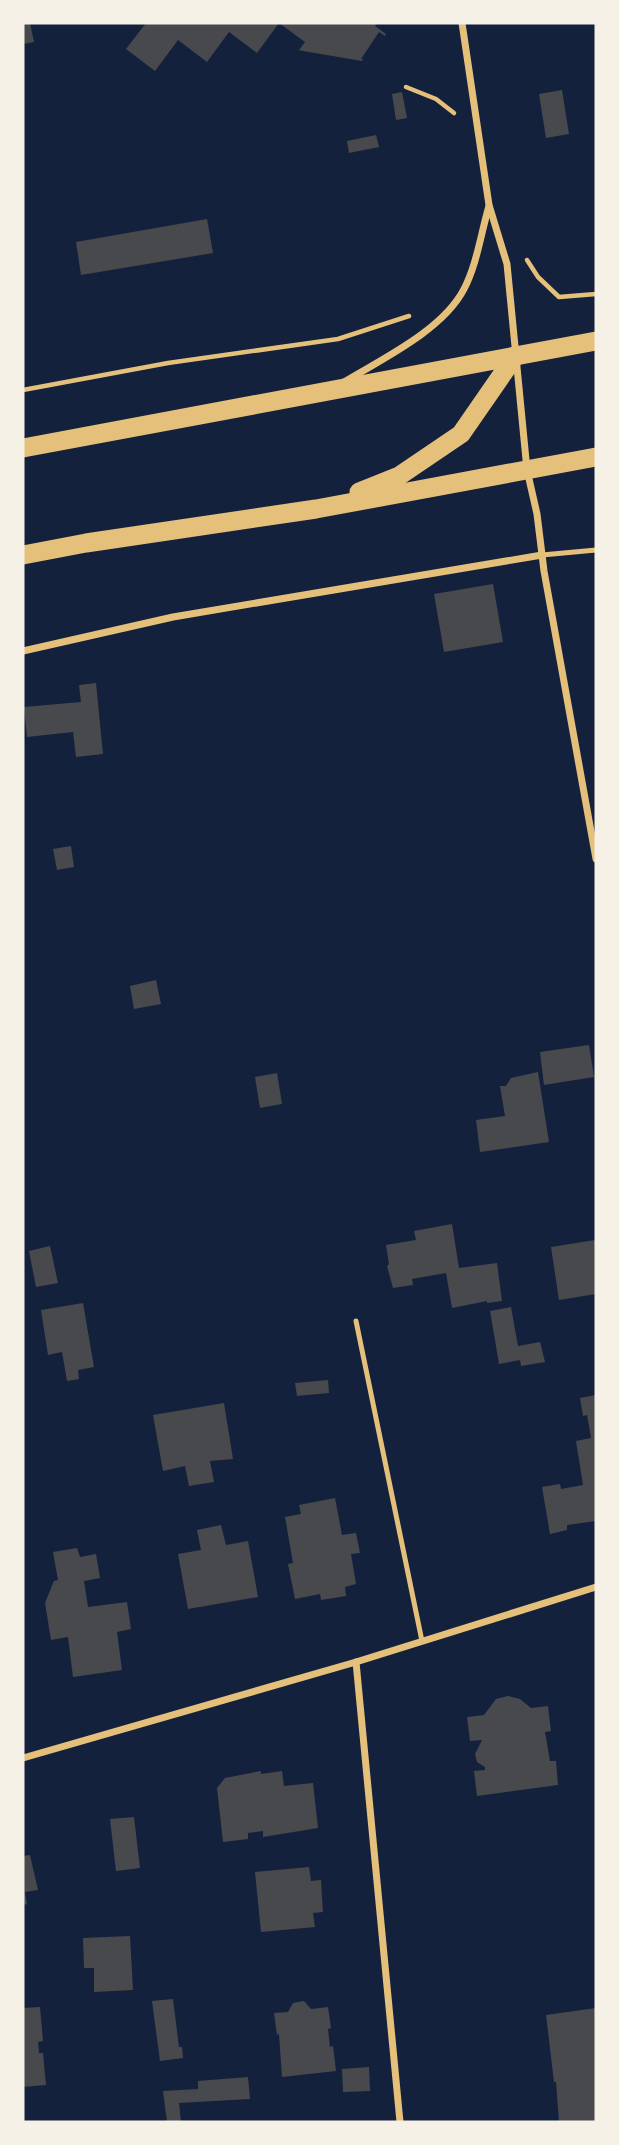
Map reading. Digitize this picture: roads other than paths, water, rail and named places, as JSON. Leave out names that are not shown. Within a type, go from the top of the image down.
[{"type":"highway","points":[[23,448],[596,341]]},
{"type":"highway","points":[[316,509],[399,476],[461,434],[515,356]]},
{"type":"highway","points":[[23,555],[316,509],[596,457]]},
{"type":"highway","points":[[23,566],[86,543]]},
{"type":"street","points":[[461,23],[489,205],[508,264],[527,470],[537,514],[596,859]]},
{"type":"street","points":[[327,392],[414,339],[452,306],[464,289],[472,268],[489,205]]},
{"type":"street","points":[[23,651],[173,617],[542,555]]},
{"type":"street","points":[[23,1758],[356,1662],[596,1587]]},
{"type":"street","points":[[356,1662],[400,2122]]},
{"type":"lane","points":[[542,555],[596,550]]},
{"type":"lane","points":[[356,1321],[422,1641]]}]
